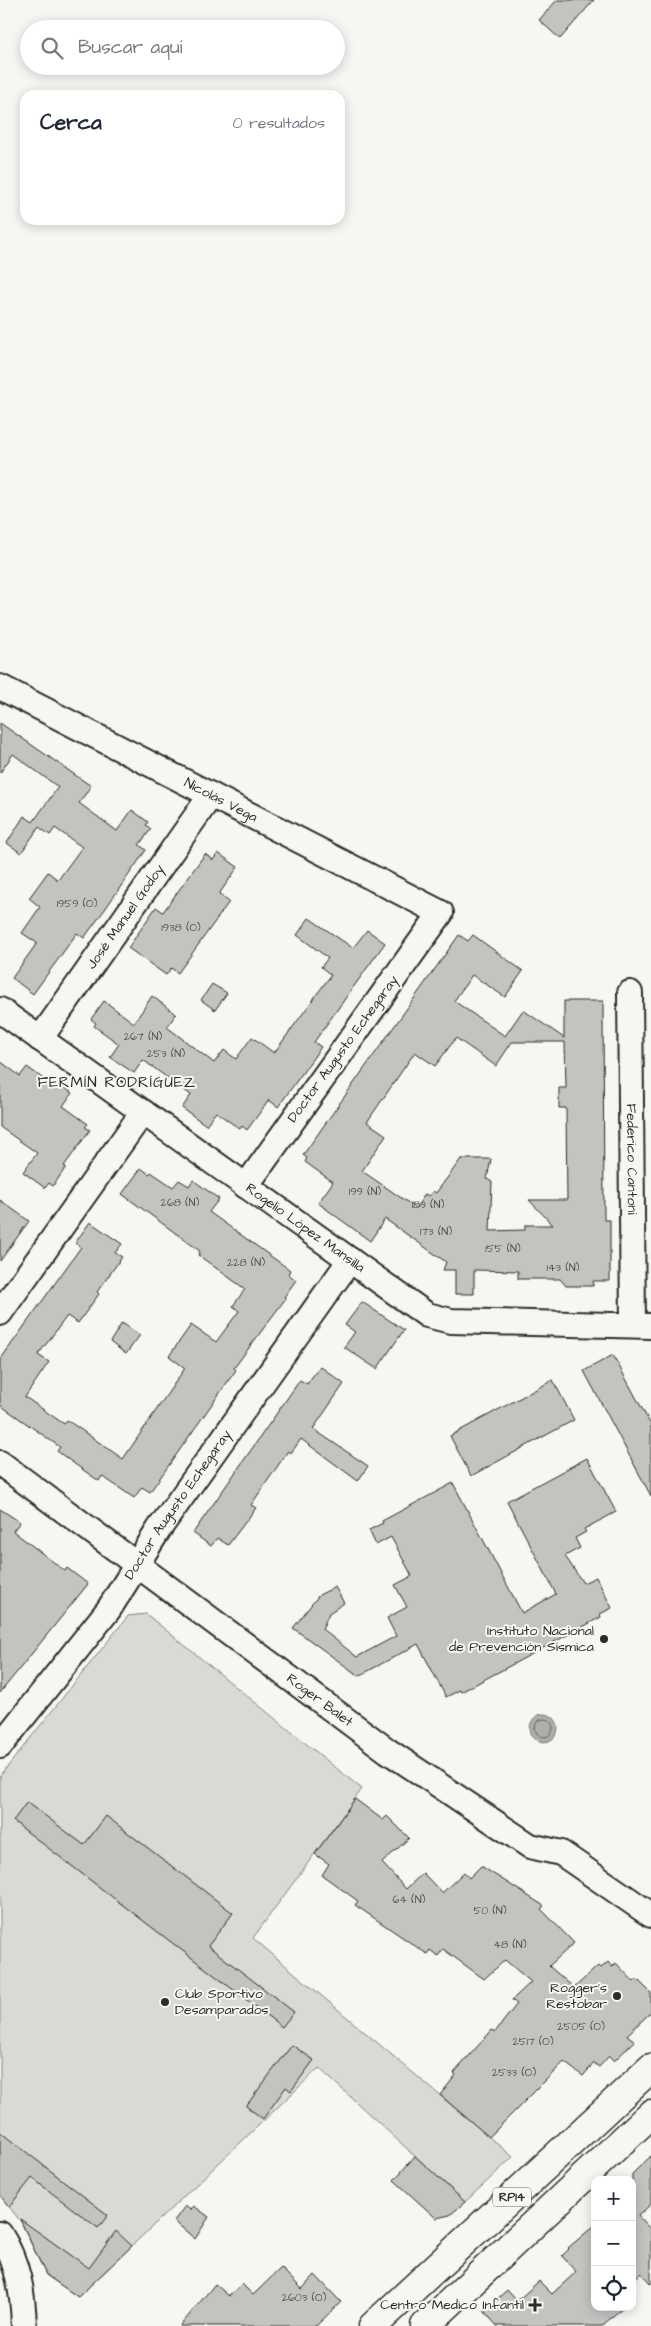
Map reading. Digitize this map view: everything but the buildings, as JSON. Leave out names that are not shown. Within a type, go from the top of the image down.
[{"type":"main road","name":"RP14","points":[[373,2326],[651,2068]]},
{"type":"main road","name":"RP14","points":[[425,2326],[651,2114]]},
{"type":"street","name":"Nicolás Vega","points":[[0,687],[440,913]]},
{"type":"street","name":"José Manuel Godoy","points":[[40,1038],[211,795]]},
{"type":"street","name":"Doctor Augusto Echegaray","points":[[246,1186],[440,913]]},
{"type":"street","name":"Federico Cantoni","points":[[630,993],[642,1325]]},
{"type":"street","name":"Rogelio López Mansilla","points":[[0,1010],[427,1315],[443,1320],[642,1325]]},
{"type":"street","points":[[0,1313],[143,1112]]},
{"type":"street","name":"Doctor Augusto Echegaray","points":[[1,1741],[109,1609],[159,1529],[350,1260]]},
{"type":"street","name":"Roger Balet","points":[[0,1464],[388,1751],[530,1846],[561,1853],[651,1915]]},
{"type":"street","points":[[0,2234],[13,2257],[21,2291],[24,2326]]},
{"type":"shaded area","name":"Club Sportivo Desamparados","points":[[146,1614],[362,1789],[253,1938],[513,2157],[465,2202],[319,2068],[78,2297],[46,2275],[21,2222],[0,2195],[0,1776],[128,1616]]},
{"type":"water","points":[[544,1714],[554,1718],[558,1728],[554,1738],[544,1742],[534,1738],[530,1728],[534,1718]]},
{"type":"place","name":"Instituto Nacional de Prevención Sísmica","points":[[604,1639]]},
{"type":"place","name":"Rogger's Restobar","points":[[617,1996]]},
{"type":"place","name":"Club Sportivo Desamparados","points":[[165,2002]]},
{"type":"place","name":"Centro Medico Infantil","points":[[535,2305]]},
{"type":"district","name":"FERMÍN RODRÍGUEZ","points":[[117,1082]]}]
